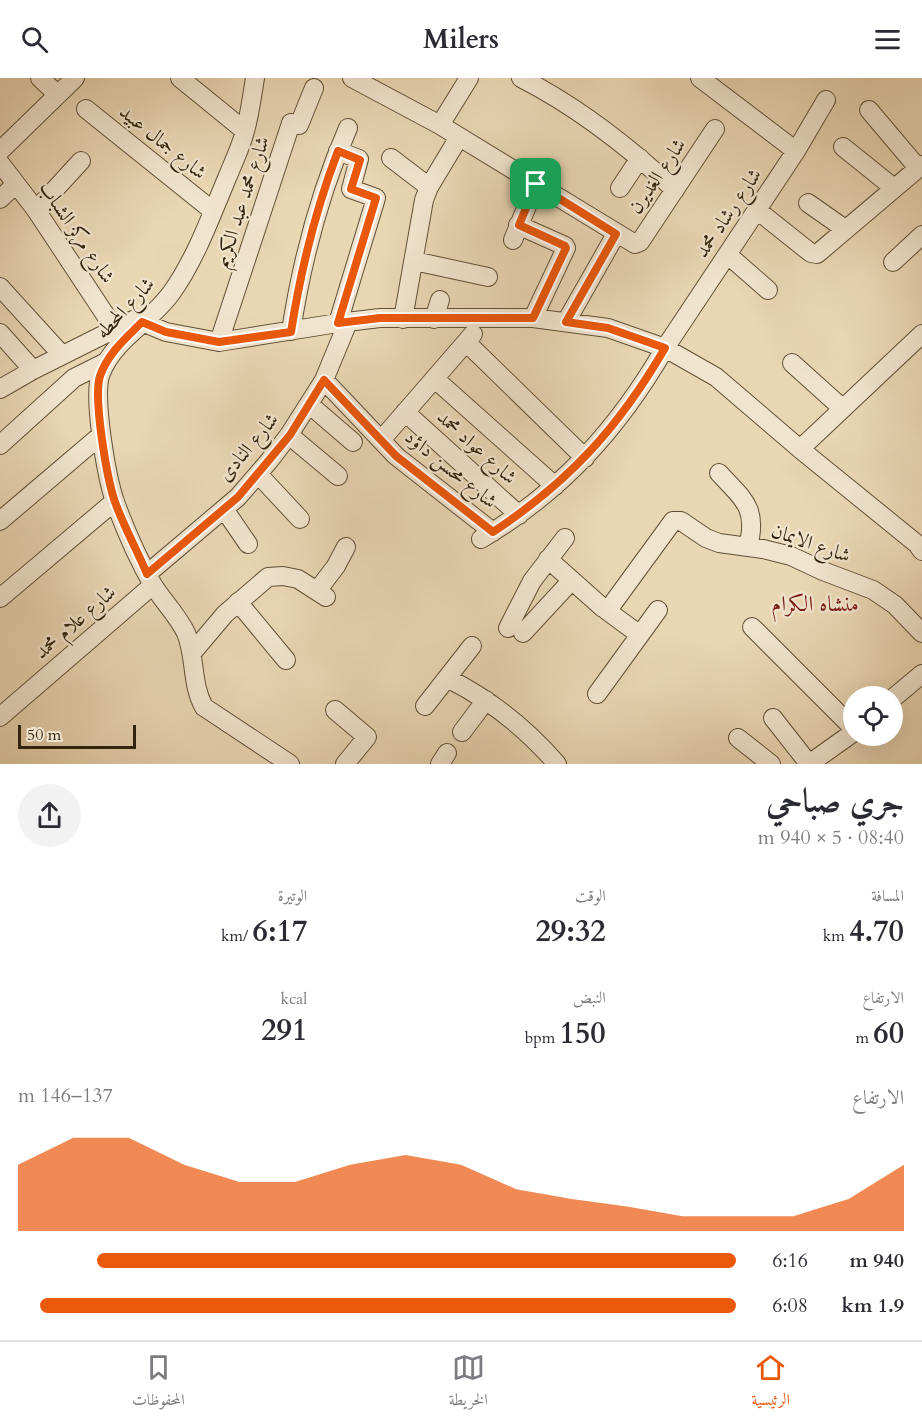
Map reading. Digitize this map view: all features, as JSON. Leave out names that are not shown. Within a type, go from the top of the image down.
[{"type":"street","points":[[40,78],[58,95]]},
{"type":"street","points":[[0,151],[75,78]]},
{"type":"street","points":[[180,78],[245,132]]},
{"type":"street","name":"شارع المحطه","points":[[255,78],[245,132],[213,211],[187,266],[172,292],[158,309],[118,345],[106,362],[97,388],[101,435],[115,501],[150,579],[183,626],[192,653],[196,689],[204,707],[288,763]]},
{"type":"street","points":[[352,78],[440,125],[616,234]]},
{"type":"street","points":[[440,125],[469,78]]},
{"type":"street","points":[[521,78],[574,109],[640,158],[675,190]]},
{"type":"street","points":[[700,78],[796,151]]},
{"type":"street","name":"شارع محمد عبد الكريم","points":[[219,342],[291,123],[299,125],[314,88]]},
{"type":"street","name":"شارع رشاد محمد","points":[[665,348],[796,151],[826,100]]},
{"type":"street","name":"شارع جمال عبيد","points":[[86,109],[213,211]]},
{"type":"street","points":[[757,210],[811,253],[819,253],[920,167],[869,110]]},
{"type":"street","points":[[291,332],[308,239],[321,195],[348,128]]},
{"type":"street","name":"شارع الغديرن","points":[[566,322],[616,234],[635,244],[640,242],[715,129]]},
{"type":"street","points":[[403,319],[421,210],[429,187],[459,137]]},
{"type":"street","points":[[843,147],[894,188]]},
{"type":"street","name":"شارع النادى","points":[[150,579],[258,474],[290,435],[324,380],[343,322],[376,198],[351,189],[360,160],[338,151]]},
{"type":"street","points":[[391,158],[429,187]]},
{"type":"street","points":[[620,188],[640,158]]},
{"type":"street","points":[[36,210],[81,160]]},
{"type":"street","name":"شارع مركز الشباب","points":[[0,164],[36,210],[114,328]]},
{"type":"street","points":[[0,199],[16,184]]},
{"type":"street","points":[[533,318],[566,248],[516,233],[536,184]]},
{"type":"street","points":[[808,203],[845,229]]},
{"type":"street","points":[[893,262],[922,235]]},
{"type":"street","points":[[728,255],[768,290]]},
{"type":"street","points":[[414,261],[488,277]]},
{"type":"street","points":[[0,287],[62,355]]},
{"type":"street","points":[[434,319],[440,300]]},
{"type":"street","points":[[0,389],[128,321],[142,322],[166,332],[219,342],[380,318],[485,320],[533,318],[608,328],[665,348],[716,377],[800,449],[920,545]]},
{"type":"street","points":[[382,439],[485,320]]},
{"type":"street","points":[[0,333],[33,370]]},
{"type":"street","points":[[800,449],[922,334]]},
{"type":"street","points":[[466,342],[585,458]]},
{"type":"street","points":[[519,514],[555,486],[585,458],[629,406],[665,348]]},
{"type":"street","points":[[0,445],[74,378],[106,362]]},
{"type":"street","points":[[792,363],[842,408]]},
{"type":"street","points":[[435,379],[555,486]]},
{"type":"street","name":"شارع محسن داؤد","points":[[324,380],[396,456],[487,535],[519,514]]},
{"type":"street","points":[[310,405],[353,442]]},
{"type":"street","name":"شارع عواد محمد","points":[[405,412],[519,514]]},
{"type":"street","points":[[0,521],[101,435]]},
{"type":"street","points":[[290,435],[338,476]]},
{"type":"street","points":[[719,473],[749,510],[753,530],[748,547]]},
{"type":"street","points":[[258,474],[300,519]]},
{"type":"street","points":[[0,598],[115,501]]},
{"type":"street","points":[[224,509],[248,544]]},
{"type":"street","name":"شارع الايمان","points":[[606,610],[673,521],[680,520],[706,538],[719,543],[791,556],[873,590],[895,605],[922,633]]},
{"type":"street","points":[[565,538],[548,559],[519,604],[516,630],[572,580]]},
{"type":"street","points":[[192,653],[213,626],[268,578],[283,576],[298,579],[321,594],[346,548]]},
{"type":"street","points":[[548,559],[606,610],[640,635]]},
{"type":"street","name":"شارع علام محمد","points":[[0,716],[150,579]]},
{"type":"street","points":[[238,602],[286,660]]},
{"type":"street","points":[[597,694],[658,610]]},
{"type":"street","points":[[753,627],[843,719]]},
{"type":"street","points":[[425,706],[472,646]]},
{"type":"street","points":[[447,678],[486,700],[526,731],[557,764]]},
{"type":"street","points":[[903,692],[919,683]]},
{"type":"street","points":[[462,732],[486,700]]},
{"type":"street","points":[[335,710],[367,737],[345,764]]},
{"type":"street","points":[[773,718],[809,764],[843,738]]},
{"type":"street","points":[[738,738],[771,764]]},
{"type":"district","name":"منشاه الكرام","points":[[815,604]]},
{"type":"route","points":[[338,151],[360,160],[351,189],[376,198],[338,323],[380,318],[485,320],[533,318],[566,248],[519,225],[536,184],[616,234],[566,322],[608,328],[665,348],[629,406],[585,458],[555,486],[493,532],[396,456],[324,380],[290,435],[238,497],[147,574],[115,501],[101,435],[97,388],[106,362],[118,345],[142,322],[166,332],[219,342],[291,332],[308,239],[321,195],[338,151]]}]
